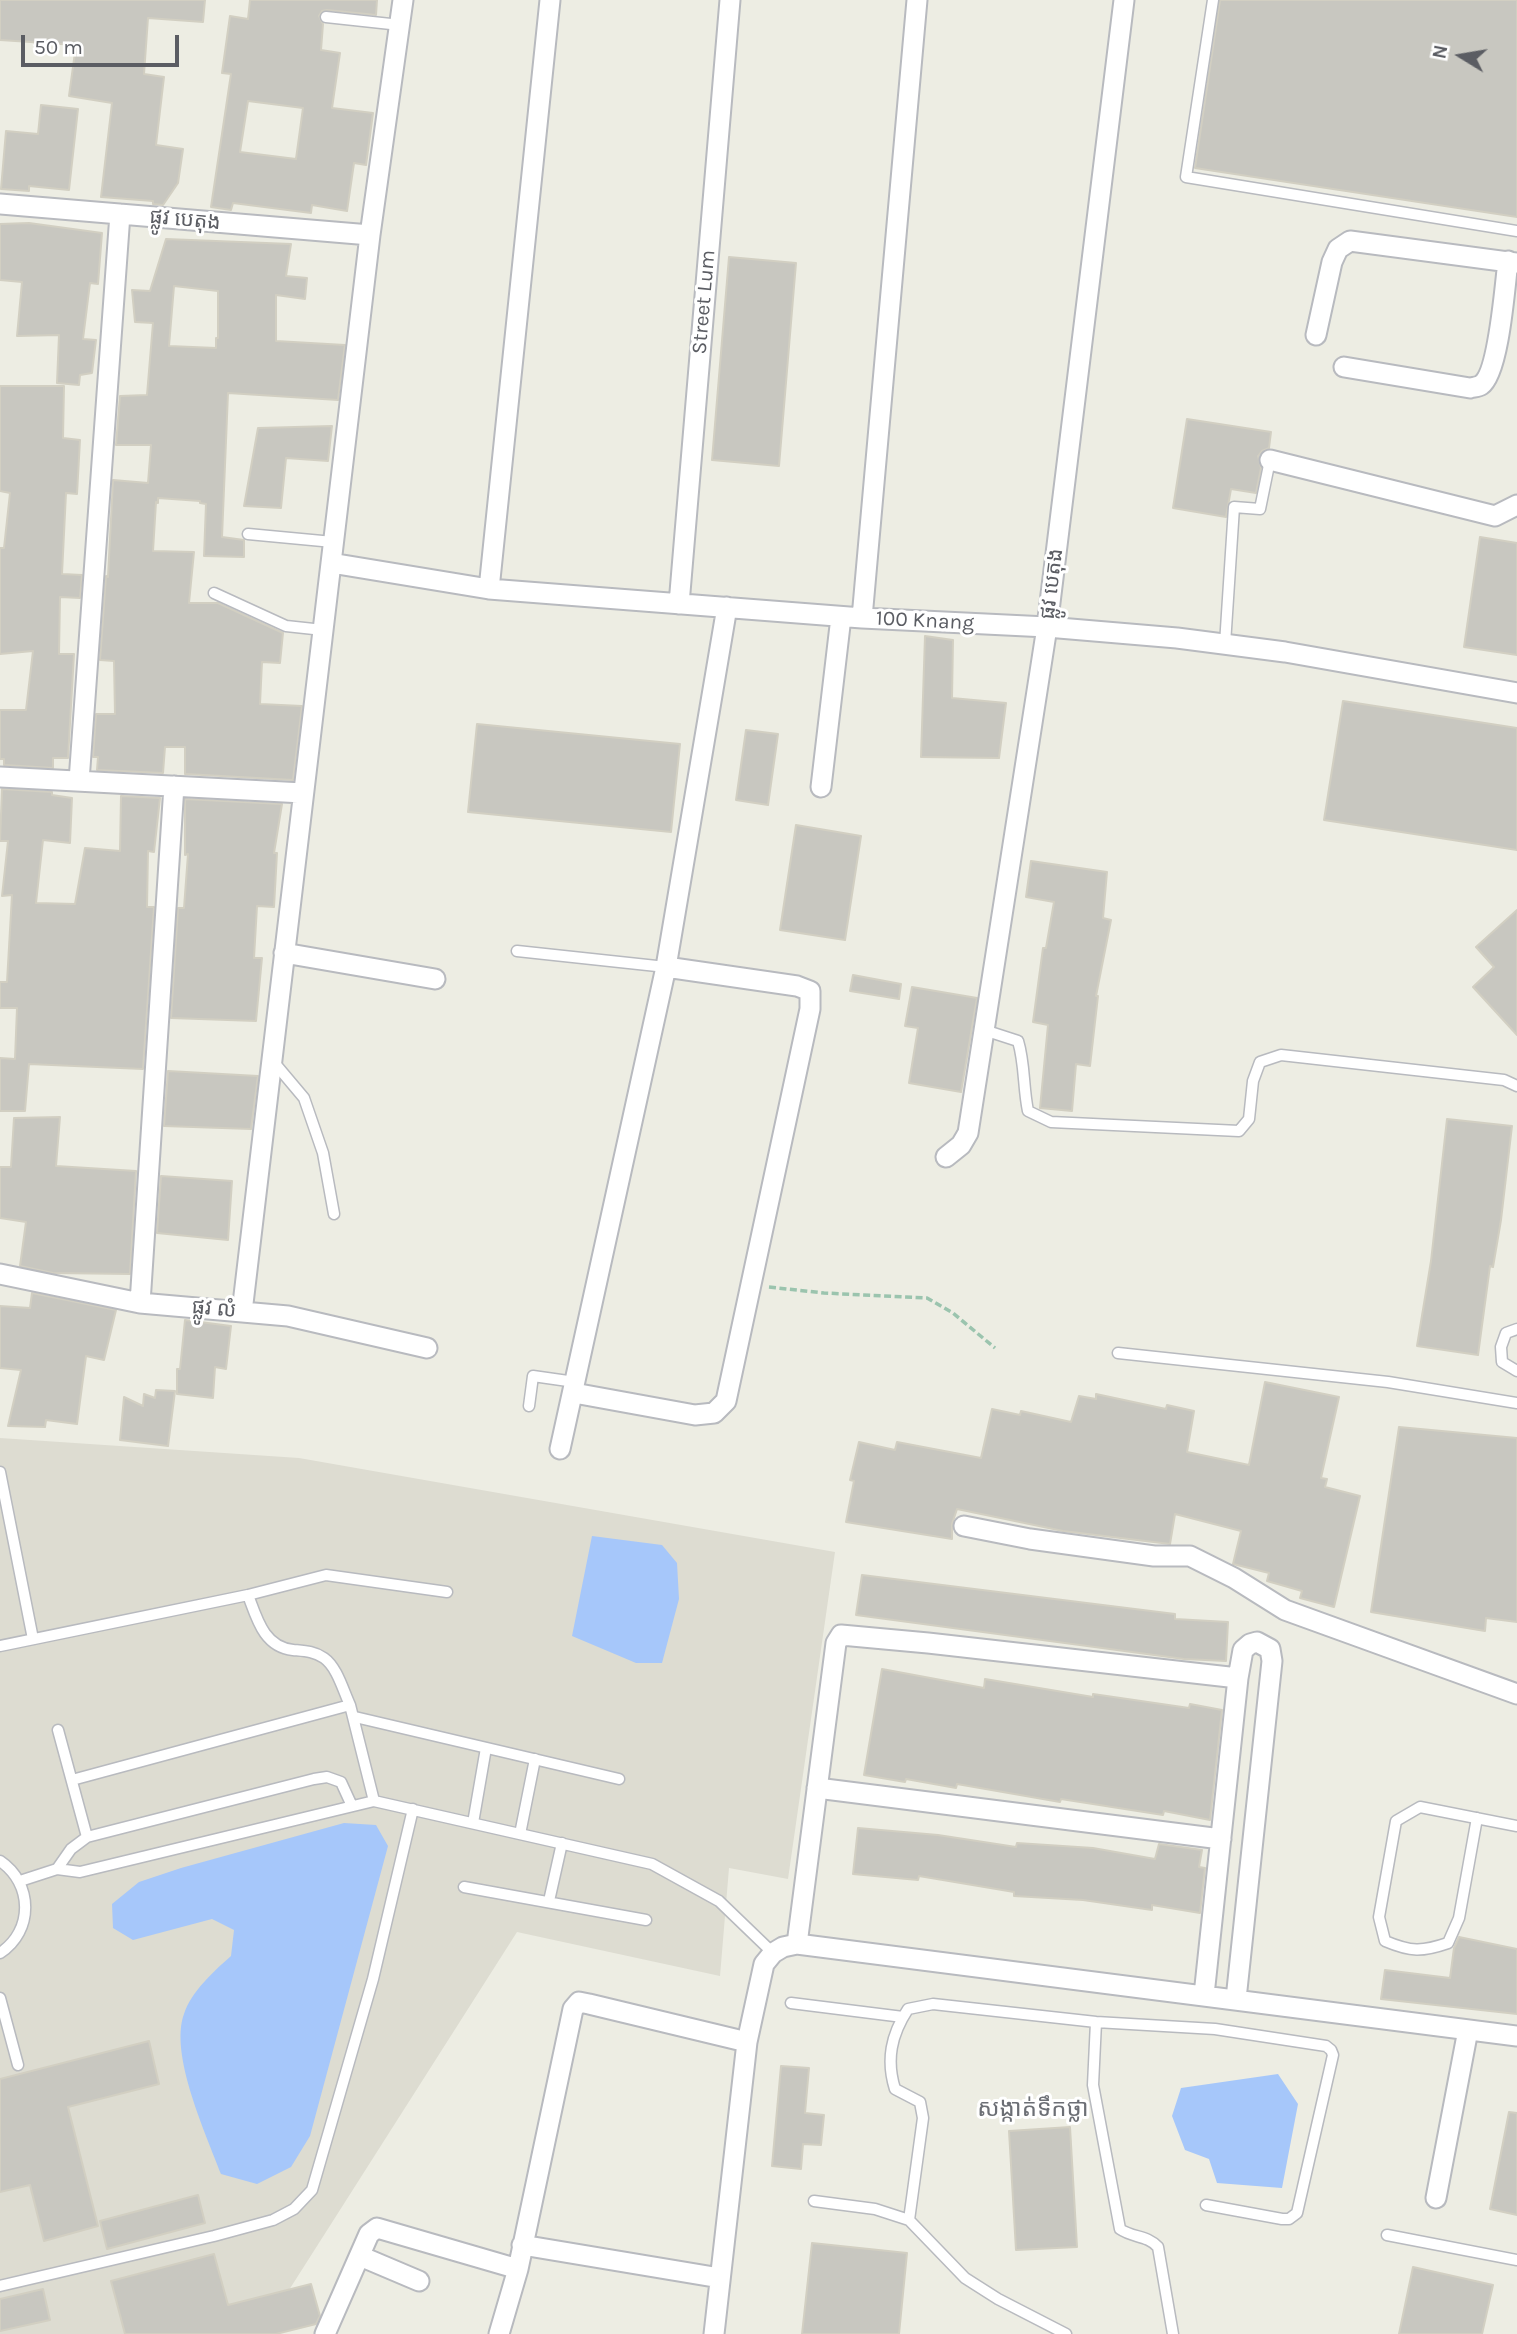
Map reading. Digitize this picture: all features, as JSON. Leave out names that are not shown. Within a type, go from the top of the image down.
[{"type":"street","points":[[242,1312],[370,235],[403,0]]},
{"type":"street","points":[[489,589],[550,0]]},
{"type":"street","name":"Street Lum","points":[[679,604],[730,0]]},
{"type":"street","points":[[862,618],[917,0]]},
{"type":"street","name":"ផ្លូវ បេតុង","points":[[946,1157],[961,1145],[968,1133],[1047,627],[1124,0]]},
{"type":"street","name":"ផ្លូវ បេតុង","points":[[0,204],[370,235]]},
{"type":"street","points":[[79,781],[120,214]]},
{"type":"street","points":[[1316,335],[1332,262],[1338,249],[1350,242],[1513,262],[1494,356],[1488,376],[1481,384],[1470,388],[1344,367]]},
{"type":"street","points":[[1270,460],[1495,516],[1517,505]]},
{"type":"street","name":"100 Knang","points":[[331,563],[489,589],[841,617],[1047,627],[1225,644],[1517,693]]},
{"type":"street","points":[[560,1449],[666,967],[727,607]]},
{"type":"street","points":[[821,787],[841,617]]},
{"type":"street","points":[[0,776],[303,793]]},
{"type":"street","points":[[140,1303],[174,786]]},
{"type":"street","points":[[284,953],[435,979]]},
{"type":"street","points":[[575,1388],[695,1415],[714,1413],[726,1401],[752,1285],[810,1009],[810,991],[797,986],[666,967]]},
{"type":"street","name":"ផ្លូវ លំ","points":[[0,1274],[140,1303],[288,1316],[427,1348]]},
{"type":"street","points":[[964,1526],[1030,1539],[1154,1556],[1190,1556],[1234,1578],[1285,1610],[1517,1694]]},
{"type":"street","points":[[797,1944],[836,1643],[841,1635],[1238,1678]]},
{"type":"street","points":[[1204,1995],[1238,1678],[1243,1650],[1250,1643],[1257,1642],[1270,1649],[1272,1661],[1236,1999]]},
{"type":"street","points":[[817,1788],[1221,1839]]},
{"type":"street","points":[[714,2334],[747,2042],[764,1964],[773,1953],[783,1947],[797,1944],[1517,2036]]},
{"type":"street","points":[[499,2334],[518,2269],[573,2009],[579,2002],[747,2042]]},
{"type":"street","points":[[1436,2199],[1468,2030]]},
{"type":"street","points":[[325,2334],[369,2234],[377,2228],[518,2269]]},
{"type":"street","points":[[522,2245],[720,2278]]},
{"type":"street","points":[[360,2256],[419,2281]]},
{"type":"lane","points":[[1213,0],[1186,177],[1517,231]]},
{"type":"lane","points":[[326,17],[400,25]]},
{"type":"lane","points":[[1225,644],[1234,507],[1260,509],[1270,460]]},
{"type":"lane","points":[[248,534],[333,542]]},
{"type":"lane","points":[[214,593],[286,626],[323,630]]},
{"type":"lane","points":[[517,951],[666,967]]},
{"type":"lane","points":[[984,1030],[1018,1041],[1023,1059],[1023,1091],[1028,1111],[1051,1122],[1239,1131],[1249,1119],[1252,1081],[1260,1062],[1280,1055],[1504,1080],[1517,1086]]},
{"type":"lane","points":[[272,1060],[303,1098],[323,1153],[334,1214]]},
{"type":"lane","points":[[1517,1329],[1506,1333],[1501,1348],[1502,1362],[1517,1371]]},
{"type":"lane","points":[[1118,1353],[1388,1382],[1517,1403]]},
{"type":"lane","points":[[530,1406],[533,1376],[575,1388]]},
{"type":"lane","points":[[0,1472],[33,1639]]},
{"type":"lane","points":[[0,1646],[248,1595],[326,1575],[447,1592]]},
{"type":"lane","points":[[248,1595],[257,1621],[271,1643],[282,1649],[313,1652],[331,1665],[355,1717],[374,1801]]},
{"type":"lane","points":[[72,1780],[351,1705]]},
{"type":"lane","points":[[355,1717],[619,1779]]},
{"type":"lane","points":[[58,1730],[87,1837]]},
{"type":"lane","points":[[474,1823],[486,1748]]},
{"type":"lane","points":[[520,1834],[535,1759]]},
{"type":"lane","points":[[57,1869],[71,1849],[87,1837],[327,1777],[341,1782],[352,1806]]},
{"type":"lane","points":[[20,1881],[57,1869],[80,1872],[374,1801],[652,1864],[675,1874],[719,1901],[773,1953]]},
{"type":"lane","points":[[1477,1818],[1460,1918],[1448,1944],[1425,1951],[1400,1948],[1385,1941],[1379,1917],[1396,1821],[1420,1807],[1477,1818],[1517,1826]]},
{"type":"lane","points":[[0,2286],[273,2220],[294,2209],[312,2190],[373,1979],[413,1809]]},
{"type":"lane","points":[[549,1901],[562,1843]]},
{"type":"lane","points":[[0,1861],[9,1867],[20,1881],[26,1903],[23,1926],[10,1946],[0,1953]]},
{"type":"lane","points":[[464,1887],[646,1920]]},
{"type":"lane","points":[[0,1997],[2,2017],[18,2065]]},
{"type":"lane","points":[[791,2003],[903,2017]]},
{"type":"lane","points":[[909,2220],[923,2118],[920,2102],[895,2089],[889,2070],[896,2028],[908,2009],[933,2004],[1096,2022],[1215,2029],[1326,2046],[1333,2055],[1297,2213],[1289,2220],[1206,2205]]},
{"type":"lane","points":[[1096,2022],[1093,2085],[1120,2229],[1151,2239],[1158,2247],[1173,2334]]},
{"type":"lane","points":[[814,2201],[875,2209],[909,2220],[965,2278],[1066,2334]]},
{"type":"lane","points":[[1387,2235],[1517,2260]]},
{"type":"path","points":[[752,1285],[824,1293],[927,1298],[953,1313],[995,1348]]},
{"type":"shaded area","points":[[0,1438],[299,1458],[835,1552],[788,1879],[729,1868],[720,1976],[517,1932],[261,2334],[0,2334]]},
{"type":"water","points":[[592,1536],[662,1545],[677,1563],[679,1599],[662,1663],[636,1663],[572,1636]]},
{"type":"water","points":[[344,1823],[376,1825],[388,1846],[310,2136],[291,2167],[257,2184],[221,2174],[191,2094],[181,2050],[181,2031],[187,2006],[197,1990],[231,1956],[234,1930],[212,1919],[133,1940],[113,1928],[112,1904],[139,1882]]},
{"type":"water","points":[[1278,2074],[1298,2104],[1282,2188],[1217,2183],[1209,2159],[1185,2150],[1172,2116],[1181,2088]]},
{"type":"building","points":[[0,0],[205,0],[203,22],[148,18],[144,74],[164,77],[156,145],[183,149],[178,183],[163,205],[153,204],[153,201],[101,197],[112,103],[69,96],[76,45],[0,40]]},
{"type":"building","points":[[250,0],[377,0],[376,15],[327,10],[322,11],[319,16],[323,24],[321,50],[340,53],[332,108],[373,113],[366,165],[354,163],[347,211],[312,205],[311,213],[233,203],[231,210],[211,207],[231,74],[222,73],[230,16],[248,19]],"holes":[[[248,101],[303,108],[296,159],[240,152]]]},
{"type":"building","points":[[1220,0],[1517,0],[1517,217],[1195,168]]},
{"type":"building","points":[[41,105],[78,109],[69,190],[29,186],[29,191],[1,189],[6,131],[38,134]]},
{"type":"building","points":[[29,223],[102,233],[98,284],[90,283],[83,339],[96,340],[92,373],[80,375],[79,385],[57,383],[59,335],[17,336],[22,282],[0,280],[0,224]]},
{"type":"building","points":[[166,239],[291,244],[286,276],[307,278],[305,299],[276,295],[276,341],[345,345],[338,400],[228,393],[222,537],[244,540],[244,557],[204,556],[206,504],[200,501],[158,498],[158,503],[156,502],[153,551],[194,552],[189,603],[218,603],[283,633],[280,663],[262,662],[260,704],[302,706],[293,780],[185,774],[185,747],[165,747],[163,773],[97,770],[98,757],[93,757],[96,714],[115,714],[114,661],[100,660],[113,480],[148,483],[151,445],[116,445],[120,396],[147,395],[153,323],[135,322],[132,290],[150,291]],"holes":[[[174,286],[218,291],[216,348],[169,346]]]},
{"type":"building","points":[[729,257],[796,263],[779,466],[712,460]]},
{"type":"building","points":[[0,386],[64,386],[63,438],[80,440],[77,494],[66,493],[62,574],[82,575],[80,598],[60,597],[59,654],[74,654],[68,758],[53,758],[53,768],[4,765],[4,759],[0,759],[0,710],[26,710],[33,651],[0,654],[0,548],[4,548],[10,493],[0,491]]},
{"type":"building","points":[[1187,419],[1271,432],[1269,448],[1258,456],[1261,468],[1256,493],[1231,489],[1226,517],[1173,508]]},
{"type":"building","points":[[332,426],[328,461],[286,458],[281,508],[244,506],[258,428]]},
{"type":"building","points":[[1480,537],[1517,543],[1517,655],[1464,647]]},
{"type":"building","points":[[925,636],[953,640],[952,698],[1006,703],[999,758],[921,757]]},
{"type":"building","points":[[1343,701],[1517,728],[1517,850],[1324,820]]},
{"type":"building","points":[[477,724],[680,744],[671,832],[468,812]]},
{"type":"building","points":[[746,730],[778,734],[768,805],[736,800]]},
{"type":"building","points":[[2,789],[52,792],[52,795],[72,798],[70,843],[43,840],[36,903],[75,904],[85,848],[120,851],[121,796],[160,798],[154,852],[148,851],[147,907],[154,907],[143,1069],[29,1064],[25,1111],[0,1111],[0,1058],[15,1059],[17,1008],[0,1008],[0,982],[7,982],[12,895],[2,896],[8,841],[0,841]]},
{"type":"building","points":[[185,799],[282,804],[274,853],[277,853],[274,907],[257,906],[254,958],[262,958],[256,1021],[171,1018],[178,908],[184,908],[188,854],[185,855]]},
{"type":"building","points":[[796,825],[861,836],[845,940],[780,930]]},
{"type":"building","points":[[1031,861],[1107,872],[1103,918],[1111,920],[1096,996],[1090,1066],[1076,1064],[1072,1111],[1040,1108],[1048,1025],[1033,1022],[1043,948],[1046,948],[1054,902],[1026,897]]},
{"type":"building","points":[[1517,910],[1517,1035],[1473,987],[1494,967],[1476,947]]},
{"type":"building","points":[[853,975],[901,984],[899,999],[850,991]]},
{"type":"building","points":[[912,987],[977,998],[961,1092],[909,1083],[918,1028],[905,1026]]},
{"type":"building","points":[[168,1071],[258,1076],[251,1129],[164,1126]]},
{"type":"building","points":[[60,1117],[56,1166],[136,1171],[130,1274],[53,1273],[20,1266],[26,1222],[0,1218],[0,1167],[11,1167],[14,1118]]},
{"type":"building","points":[[1447,1119],[1512,1126],[1501,1220],[1493,1267],[1490,1266],[1478,1355],[1417,1346],[1431,1261]]},
{"type":"building","points":[[161,1176],[232,1181],[228,1240],[157,1233]]},
{"type":"building","points":[[32,1293],[116,1310],[104,1360],[86,1356],[77,1424],[46,1420],[45,1427],[8,1426],[21,1370],[0,1368],[0,1306],[30,1308]]},
{"type":"building","points":[[185,1320],[231,1326],[226,1369],[215,1367],[213,1398],[177,1394],[177,1369],[180,1369]]},
{"type":"building","points":[[1265,1382],[1339,1397],[1321,1478],[1327,1479],[1325,1487],[1360,1496],[1334,1607],[1300,1598],[1302,1591],[1267,1581],[1269,1573],[1233,1564],[1241,1531],[1175,1514],[1170,1544],[1063,1531],[957,1509],[952,1524],[952,1539],[846,1522],[854,1481],[850,1480],[859,1442],[895,1450],[897,1442],[981,1458],[992,1409],[1020,1415],[1021,1411],[1071,1422],[1079,1396],[1096,1399],[1096,1394],[1166,1409],[1167,1405],[1194,1411],[1187,1452],[1249,1465]]},
{"type":"building","points":[[156,1390],[175,1391],[168,1446],[120,1440],[124,1397],[143,1406],[144,1394],[155,1398]]},
{"type":"building","points":[[1399,1427],[1517,1438],[1517,1622],[1486,1618],[1485,1631],[1371,1612]]},
{"type":"building","points":[[862,1575],[1175,1614],[1175,1619],[1228,1622],[1226,1661],[1184,1659],[856,1615]]},
{"type":"building","points":[[882,1669],[984,1688],[985,1679],[1093,1697],[1093,1694],[1222,1710],[1210,1820],[1164,1811],[1163,1815],[1061,1799],[1060,1802],[957,1784],[956,1788],[864,1775]]},
{"type":"building","points":[[858,1828],[938,1835],[1016,1847],[1017,1843],[1093,1848],[1155,1859],[1159,1844],[1202,1850],[1199,1867],[1205,1868],[1200,1913],[1152,1905],[1152,1910],[1083,1900],[1014,1896],[1014,1892],[919,1876],[918,1880],[853,1874]]},
{"type":"building","points":[[1459,1937],[1517,1949],[1517,2014],[1381,1999],[1385,1970],[1450,1978],[1454,1948]]},
{"type":"building","points":[[149,2041],[159,2084],[68,2107],[98,2226],[44,2241],[30,2185],[0,2192],[0,2079]]},
{"type":"building","points":[[781,2066],[809,2068],[805,2113],[824,2115],[821,2145],[803,2144],[801,2169],[772,2166]]},
{"type":"building","points":[[1509,2112],[1517,2113],[1517,2215],[1490,2209]]},
{"type":"building","points":[[1070,2127],[1077,2247],[1016,2250],[1009,2131]]},
{"type":"building","points":[[198,2195],[205,2223],[107,2249],[100,2221]]},
{"type":"building","points":[[812,2243],[907,2253],[899,2334],[802,2334]]},
{"type":"building","points":[[214,2254],[228,2305],[311,2284],[320,2316],[316,2324],[276,2334],[125,2334],[111,2281]]},
{"type":"building","points":[[1413,2267],[1493,2285],[1482,2334],[1399,2334]]},
{"type":"building","points":[[43,2289],[50,2320],[0,2331],[0,2299]]},
{"type":"district","name":"សង្កាត់ទឹកថ្លា","points":[[1033,2109]]}]
